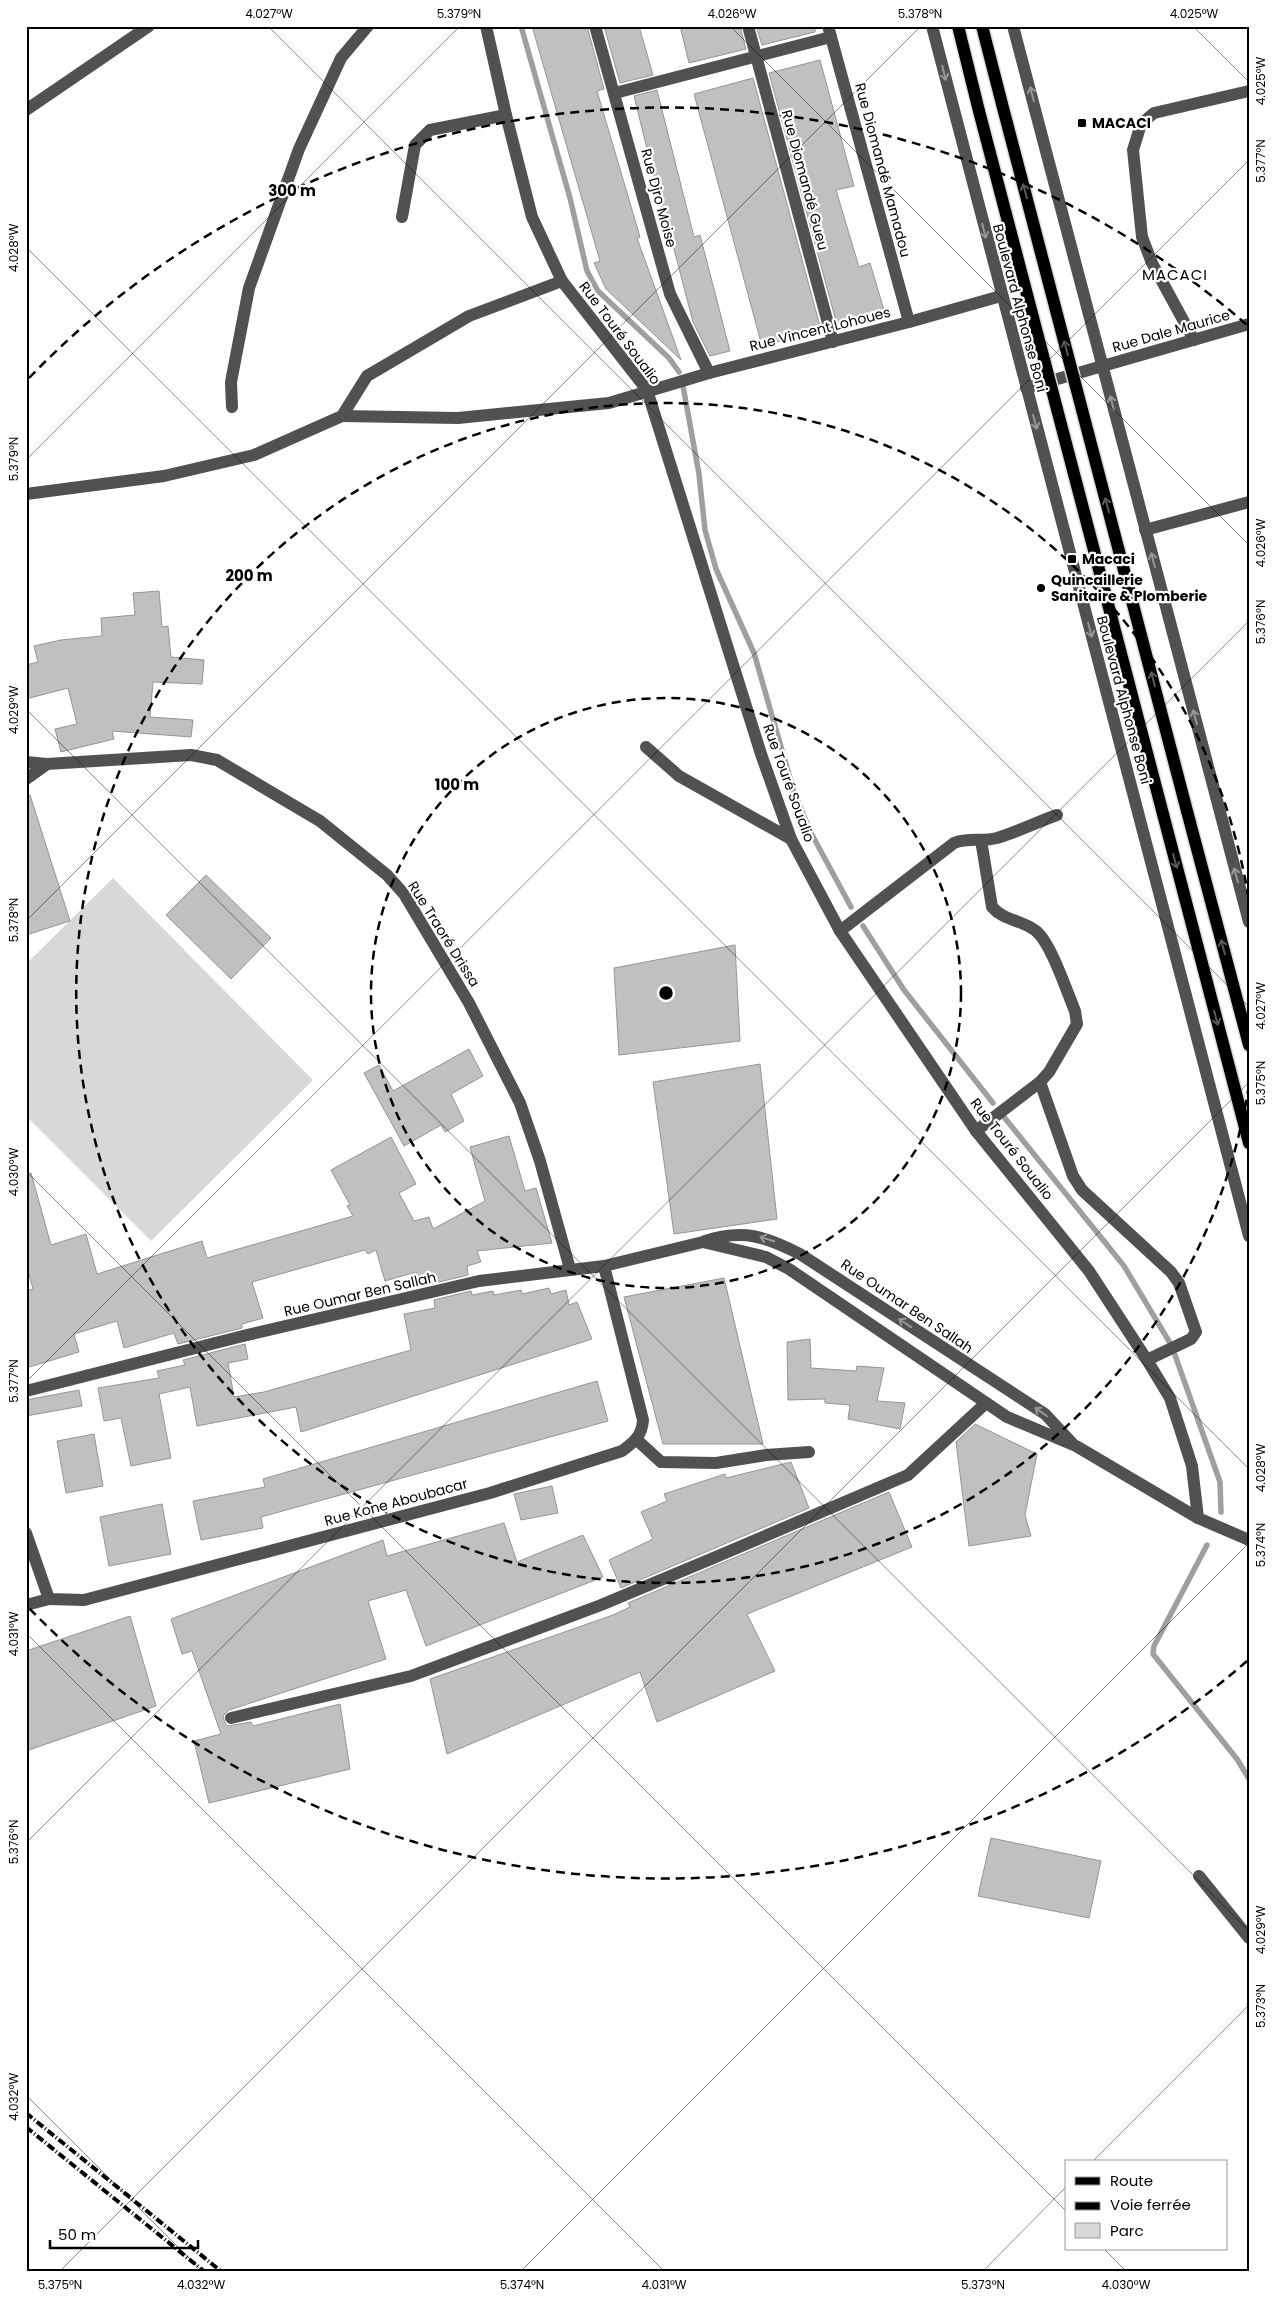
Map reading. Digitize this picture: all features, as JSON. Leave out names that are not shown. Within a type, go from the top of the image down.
[{"type":"main road","name":"Boulevard Alphonse Boni","points":[[958,26],[1249,1143]]},
{"type":"main road","points":[[982,26],[1249,1045]]},
{"type":"street","points":[[27,108],[149,26]]},
{"type":"street","points":[[232,407],[231,382],[249,288],[299,149],[342,58],[368,26]]},
{"type":"street","name":"Rue Touré Soualio","points":[[486,26],[532,217],[562,281],[647,390],[758,744],[791,839],[840,931],[976,1131],[1089,1270],[1170,1398],[1192,1466],[1198,1518]]},
{"type":"street","name":"Rue Djro Moise","points":[[594,26],[615,93],[670,294],[709,373]]},
{"type":"street","name":"Rue Diomandé Gueu","points":[[748,26],[833,342]]},
{"type":"street","name":"Boulevard Alphonse Boni","points":[[932,26],[1001,296],[1249,1236]]},
{"type":"street","points":[[1013,26],[1249,922]]},
{"type":"street","points":[[615,93],[756,56],[830,32]]},
{"type":"street","name":"Rue Diomandé Mamadou","points":[[830,32],[909,322]]},
{"type":"street","points":[[1194,340],[1152,263],[1142,237],[1133,150],[1141,124],[1154,113],[1249,91]]},
{"type":"street","points":[[402,217],[415,145],[430,130],[506,115]]},
{"type":"street","points":[[26,494],[164,476],[254,455],[342,416],[366,376],[469,316],[562,281]]},
{"type":"street","name":"Rue Vincent Lohoues","points":[[342,416],[458,418],[609,403],[647,390],[709,373],[909,322],[1001,296]]},
{"type":"street","name":"Rue Dale Maurice","points":[[1026,388],[1249,324]]},
{"type":"street","points":[[1146,530],[1249,502]]},
{"type":"street","points":[[646,747],[679,776],[791,839]]},
{"type":"street","name":"Rue Traoré Drissa","points":[[26,762],[47,764],[191,755],[217,760],[320,821],[387,875],[404,894],[469,1003],[520,1103],[540,1162],[570,1269]]},
{"type":"street","points":[[26,779],[47,764]]},
{"type":"street","points":[[840,931],[954,843],[963,839],[981,840],[996,838],[1057,815]]},
{"type":"street","points":[[976,1131],[1040,1082],[1049,1072],[1077,1024],[1075,1011],[1044,940],[1035,930],[1004,917],[992,907],[981,840]]},
{"type":"street","points":[[1040,1082],[1073,1176],[1082,1190],[1171,1272],[1179,1283],[1196,1332],[1191,1339],[1147,1360]]},
{"type":"street","name":"Rue Oumar Ben Sallah","points":[[26,1390],[479,1281],[604,1266],[721,1236],[751,1234],[777,1242],[800,1254],[1045,1414],[1076,1446]]},
{"type":"street","name":"Rue Oumar Ben Sallah","points":[[703,1242],[749,1252],[789,1269],[1007,1417],[1032,1430],[1076,1446],[1198,1518],[1249,1540]]},
{"type":"street","points":[[604,1266],[643,1420],[642,1430],[637,1440],[662,1462],[716,1463],[766,1455],[809,1452]]},
{"type":"street","points":[[231,1718],[411,1676],[601,1605],[711,1560],[908,1475],[986,1403]]},
{"type":"street","name":"Rue Kone Aboubacar","points":[[26,1605],[49,1599],[84,1600],[490,1493],[622,1451],[637,1440]]},
{"type":"street","points":[[26,1533],[49,1599]]},
{"type":"street","points":[[1199,1876],[1249,1938]]},
{"type":"green space","points":[[113,878],[313,1080],[151,1241],[26,1116],[26,964]]},
{"type":"building","points":[[532,26],[587,26],[604,89],[597,91],[640,237],[637,238],[681,360],[606,289],[594,263],[600,261]]},
{"type":"building","points":[[604,26],[639,26],[653,75],[620,83]]},
{"type":"building","points":[[680,26],[740,26],[746,49],[689,63]]},
{"type":"building","points":[[756,26],[815,26],[815,32],[762,45]]},
{"type":"building","points":[[820,60],[854,186],[836,190],[859,267],[870,263],[886,317],[841,330],[839,325],[837,325],[769,73]]},
{"type":"building","points":[[753,78],[821,330],[762,346],[694,94]]},
{"type":"building","points":[[657,90],[694,237],[700,235],[730,351],[710,356],[693,322],[669,230],[667,230],[634,96]]},
{"type":"building","points":[[159,591],[162,627],[168,626],[171,657],[204,660],[202,684],[153,682],[150,717],[193,720],[191,737],[112,731],[114,739],[61,752],[55,729],[77,724],[68,688],[26,699],[26,665],[38,662],[34,646],[61,640],[102,636],[101,618],[135,615],[133,593]]},
{"type":"building","points":[[30,795],[70,921],[26,935],[26,796]]},
{"type":"building","points":[[206,875],[271,938],[231,979],[166,915]]},
{"type":"building","points":[[735,945],[740,1041],[619,1055],[614,968]]},
{"type":"building","points":[[469,1049],[483,1076],[451,1094],[464,1121],[445,1132],[441,1125],[404,1146],[364,1073],[379,1065],[393,1091]]},
{"type":"building","points":[[760,1064],[777,1219],[674,1234],[653,1082]]},
{"type":"building","points":[[509,1136],[525,1191],[536,1188],[552,1243],[477,1251],[481,1262],[467,1266],[468,1275],[431,1284],[429,1277],[419,1280],[416,1272],[385,1281],[376,1250],[368,1254],[365,1250],[252,1282],[263,1318],[242,1324],[242,1328],[178,1344],[174,1333],[124,1348],[117,1321],[74,1334],[79,1352],[26,1368],[26,1291],[33,1289],[26,1264],[26,1174],[31,1173],[51,1245],[86,1234],[97,1274],[202,1241],[207,1258],[353,1216],[347,1206],[350,1205],[331,1170],[391,1137],[416,1184],[399,1193],[414,1221],[429,1217],[433,1229],[485,1201],[470,1147]]},
{"type":"building","points":[[724,1278],[763,1444],[663,1444],[624,1297]]},
{"type":"building","points":[[549,1288],[551,1294],[566,1290],[569,1305],[577,1302],[592,1339],[301,1432],[296,1407],[197,1426],[190,1387],[159,1394],[171,1458],[131,1466],[121,1418],[104,1421],[98,1388],[159,1378],[157,1371],[185,1365],[183,1360],[245,1344],[248,1359],[228,1363],[234,1397],[264,1392],[411,1350],[404,1314],[435,1308],[434,1300],[471,1291],[472,1295],[493,1291],[494,1295],[521,1290],[522,1294]]},
{"type":"building","points":[[810,1339],[811,1368],[856,1371],[857,1366],[884,1368],[877,1401],[905,1403],[900,1429],[848,1419],[850,1405],[825,1403],[825,1399],[788,1400],[787,1342]]},
{"type":"building","points":[[597,1381],[608,1421],[261,1517],[263,1528],[201,1540],[193,1501],[265,1487],[263,1479]]},
{"type":"building","points":[[79,1390],[82,1406],[26,1416],[26,1400]]},
{"type":"building","points":[[975,1424],[1037,1454],[1025,1515],[1031,1536],[969,1546],[956,1442]]},
{"type":"building","points":[[94,1434],[103,1486],[66,1493],[57,1441]]},
{"type":"building","points":[[791,1462],[809,1508],[621,1588],[609,1560],[653,1539],[641,1512],[667,1501],[664,1494],[725,1474],[726,1478]]},
{"type":"building","points":[[552,1486],[558,1513],[521,1520],[514,1494]]},
{"type":"building","points":[[889,1492],[912,1547],[747,1614],[775,1671],[657,1722],[640,1672],[447,1754],[430,1679],[613,1615],[630,1607],[628,1603]]},
{"type":"building","points":[[162,1504],[171,1554],[109,1566],[100,1517]]},
{"type":"building","points":[[504,1523],[517,1562],[583,1535],[603,1577],[426,1646],[406,1590],[368,1601],[386,1659],[229,1710],[223,1716],[228,1726],[251,1722],[253,1726],[340,1704],[350,1769],[209,1803],[194,1741],[221,1734],[192,1651],[182,1654],[171,1619],[383,1540],[387,1556]]},
{"type":"building","points":[[130,1616],[156,1706],[26,1751],[26,1651]]},
{"type":"building","points":[[991,1838],[1101,1861],[1089,1918],[978,1896]]},
{"type":"waterway","points":[[521,26],[570,198],[587,271],[598,291],[669,358],[679,372]]},
{"type":"waterway","points":[[683,386],[699,474],[705,530],[716,569],[754,653],[794,792],[810,831],[851,907]]},
{"type":"waterway","points":[[863,926],[904,990],[993,1103]]},
{"type":"waterway","points":[[1004,1117],[1124,1266],[1170,1343]]},
{"type":"waterway","points":[[1175,1355],[1220,1482],[1221,1512]]},
{"type":"waterway","points":[[1207,1545],[1154,1646],[1153,1654],[1237,1759],[1249,1779]]},
{"type":"railway","points":[[26,2113],[222,2272]]},
{"type":"railway","points":[[26,2127],[205,2272]]},
{"type":"place","name":"MACACI","points":[[1082,123]]},
{"type":"place","name":"Macaci","points":[[1072,559]]},
{"type":"place","name":"Quincaillerie Sanitaire & Plomberie","points":[[1041,588]]},
{"type":"district","name":"MACACI","points":[[1175,274]]}]
